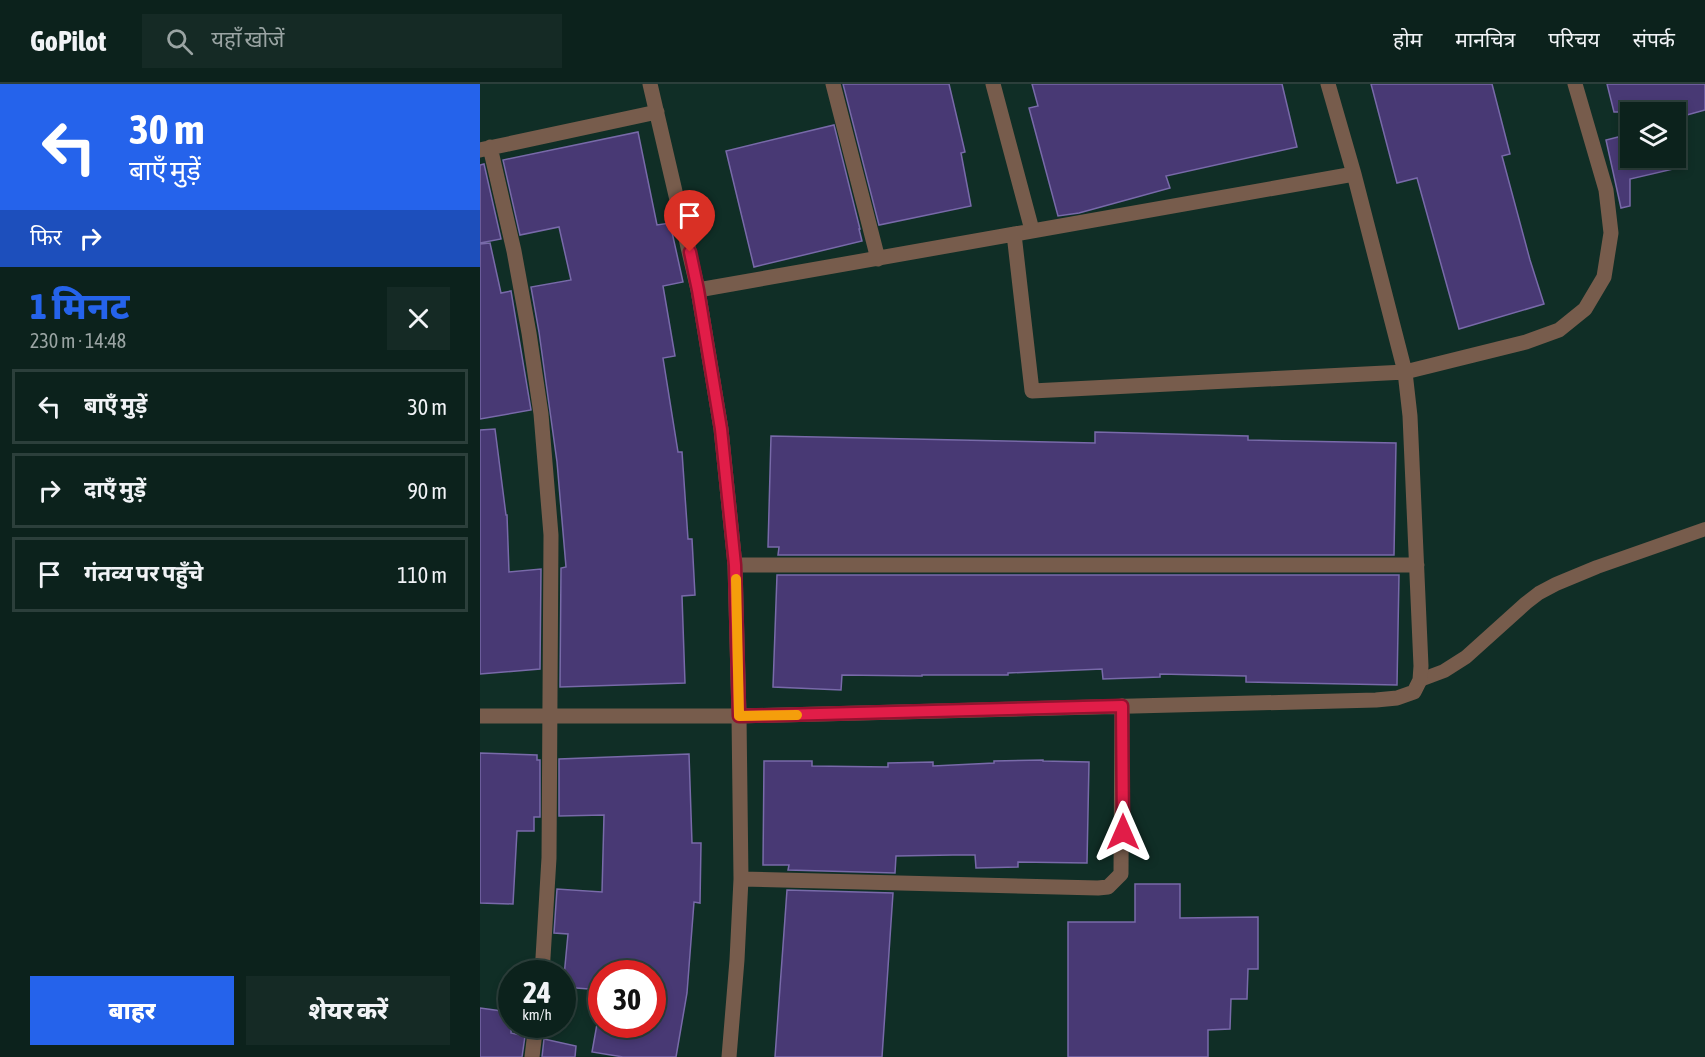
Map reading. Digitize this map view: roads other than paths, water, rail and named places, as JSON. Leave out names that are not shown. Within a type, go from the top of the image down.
[{"type":"street","points":[[650,84],[698,290],[721,429],[735,565],[741,879],[729,1057]]},
{"type":"street","points":[[833,84],[878,259]]},
{"type":"street","points":[[993,84],[1032,230]]},
{"type":"street","points":[[480,716],[739,716],[1397,698],[1414,692],[1420,680],[1421,666],[1410,416],[1405,372],[1354,174],[1328,84]]},
{"type":"street","points":[[1014,234],[1032,392],[1405,372],[1526,342],[1558,330],[1585,309],[1604,277],[1611,233],[1606,190],[1575,84]]},
{"type":"street","points":[[543,960],[549,858],[551,535],[541,414],[514,251],[485,149],[657,112]]},
{"type":"street","points":[[698,290],[1354,174]]},
{"type":"street","points":[[735,565],[1417,565]]},
{"type":"street","points":[[741,879],[1108,887],[1121,874],[1122,706]]},
{"type":"street","points":[[532,1057],[534,1038]]},
{"type":"lane","points":[[1420,680],[1444,672],[1466,657],[1539,593],[1597,567],[1705,529]]}]
